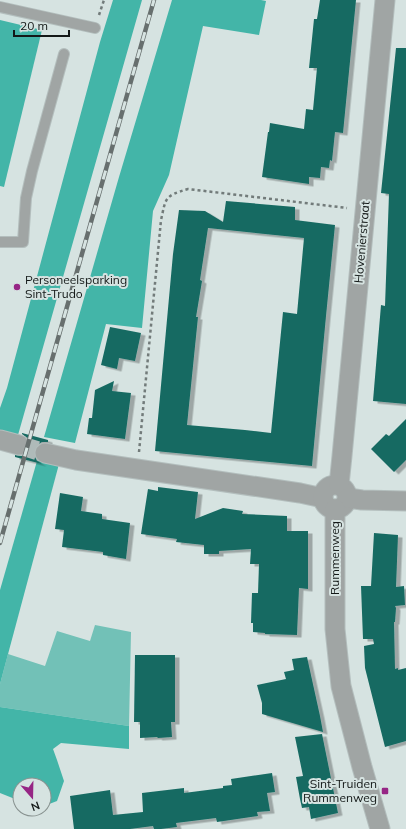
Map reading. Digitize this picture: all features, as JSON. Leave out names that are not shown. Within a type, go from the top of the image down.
[{"type":"street","name":"Hovenierstraat","points":[[336,498],[342,456],[385,0]]},
{"type":"street","points":[[0,440],[18,445]]},
{"type":"street","points":[[45,452],[76,460],[137,470],[336,498],[406,501]]},
{"type":"street","name":"Rummenweg","points":[[336,498],[335,629],[341,686],[380,829]]},
{"type":"lane","points":[[0,7],[95,28]]},
{"type":"lane","points":[[0,242],[23,242],[26,198],[64,54]]},
{"type":"path","points":[[137,470],[161,220],[166,199],[174,193],[188,189],[365,210]]},
{"type":"shaded area","points":[[95,625],[131,632],[129,726],[0,707],[0,684],[8,654],[45,666],[57,631],[90,641]]},
{"type":"green space","points":[[113,0],[142,0],[18,435],[0,432],[0,408],[7,388],[100,42]]},
{"type":"green space","points":[[172,0],[266,1],[259,35],[203,26],[169,175],[153,211],[142,328],[106,324],[75,443],[44,437],[119,177]]},
{"type":"green space","points":[[0,20],[42,30],[4,187],[0,186]]},
{"type":"green space","points":[[37,461],[59,464],[0,684],[0,590]]},
{"type":"green space","points":[[0,707],[129,726],[129,749],[61,743],[53,749],[64,781],[57,801],[52,803],[52,777],[12,777],[12,798],[0,793]]},
{"type":"building","points":[[320,0],[356,0],[343,133],[335,132],[332,161],[330,160],[329,168],[321,167],[320,178],[309,177],[309,184],[262,177],[270,123],[304,129],[306,109],[313,110],[317,68],[309,68],[314,19],[317,19]]},
{"type":"building","points":[[396,48],[406,48],[406,404],[373,401],[381,305],[385,306],[389,194],[381,193]]},
{"type":"building","points":[[226,201],[295,207],[295,220],[335,225],[312,466],[155,451],[173,254],[179,210],[205,211],[223,222]],"holes":[[[208,228],[304,238],[297,314],[283,312],[271,433],[187,425],[198,317],[196,317]]]},
{"type":"building","points":[[110,327],[141,333],[135,361],[119,358],[117,369],[101,365]]},
{"type":"building","points":[[114,381],[112,391],[131,393],[125,439],[87,434],[89,418],[92,418],[95,390]]},
{"type":"building","points":[[406,419],[406,460],[394,472],[371,449],[386,434],[389,436]]},
{"type":"building","points":[[22,433],[48,440],[48,442],[42,442],[37,445],[34,450],[37,461],[42,464],[15,457],[15,455],[22,456],[29,448],[29,442]]},
{"type":"building","points":[[158,487],[198,492],[195,519],[223,508],[243,511],[242,514],[287,516],[287,531],[308,531],[308,589],[299,588],[297,635],[253,632],[253,623],[251,623],[252,593],[258,593],[259,564],[250,564],[251,549],[219,551],[219,554],[204,554],[204,545],[176,542],[177,539],[141,534],[148,489],[158,491]]},
{"type":"building","points":[[60,493],[83,497],[81,511],[102,514],[102,519],[130,523],[126,559],[103,555],[103,552],[62,547],[64,530],[55,529]]},
{"type":"building","points":[[374,533],[398,535],[396,587],[404,586],[405,605],[395,606],[394,622],[395,669],[398,668],[398,670],[406,668],[406,741],[385,747],[365,668],[364,646],[374,644],[373,639],[363,639],[361,586],[371,586]]},
{"type":"building","points":[[135,655],[175,655],[175,722],[171,722],[172,737],[140,738],[140,722],[134,722]]},
{"type":"building","points":[[307,657],[323,732],[262,714],[262,703],[257,685],[286,679],[284,672],[294,670],[292,659]]},
{"type":"building","points":[[322,734],[338,813],[311,819],[309,807],[302,808],[300,799],[296,777],[303,776],[295,737]]},
{"type":"building","points":[[272,773],[275,792],[267,793],[270,811],[257,812],[258,816],[217,822],[216,818],[176,823],[177,827],[161,829],[154,829],[153,826],[130,829],[74,829],[70,796],[110,790],[113,815],[143,812],[142,793],[184,788],[184,793],[223,788],[223,786],[232,785],[231,779]]},
{"type":"tunnel","points":[[19,445],[45,453]]},
{"type":"railway","points":[[0,543],[154,0]]},
{"type":"place","name":"Personeelsparking Sint-Trudo","points":[[17,287]]},
{"type":"place","name":"Sint-Truiden Rummenweg","points":[[385,791]]}]
